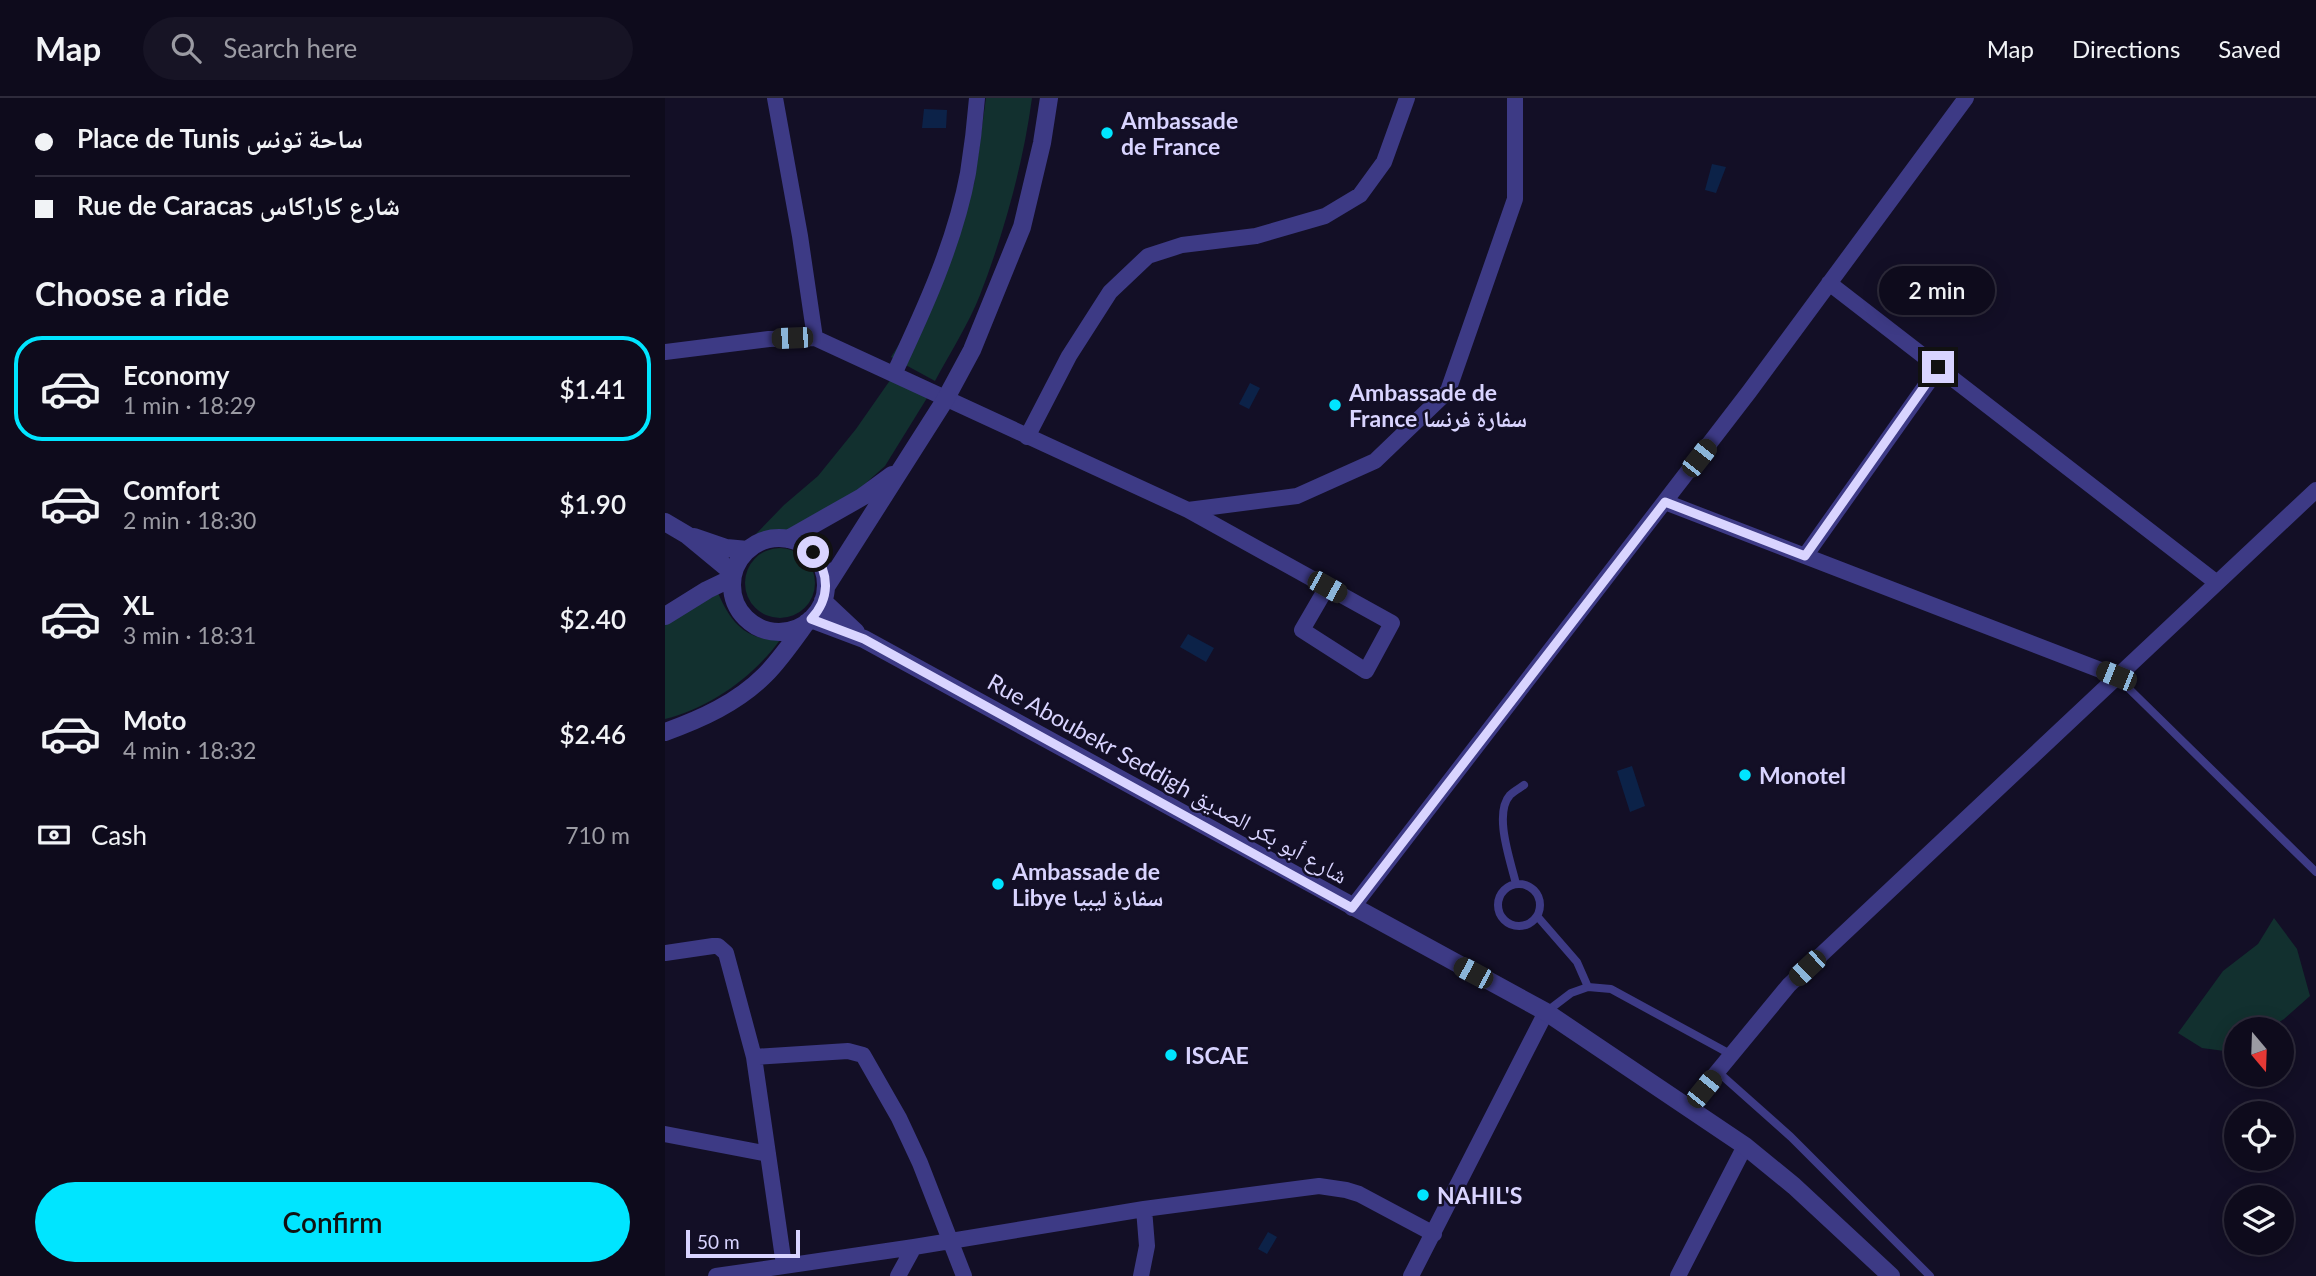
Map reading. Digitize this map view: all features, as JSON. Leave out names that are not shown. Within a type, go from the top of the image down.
[{"type":"street","points":[[775,98],[815,338]]},
{"type":"street","points":[[894,374],[935,282],[962,197],[968,172],[977,98]]},
{"type":"street","points":[[665,732],[718,710],[765,675],[809,621],[900,468],[945,400],[972,350],[1022,227],[1042,143],[1049,98]]},
{"type":"street","points":[[1027,437],[1069,356],[1110,292],[1149,257],[1182,245],[1256,236],[1325,216],[1360,195],[1384,162],[1406,98]]},
{"type":"street","points":[[1188,510],[1297,496],[1375,461],[1448,391],[1515,199],[1515,98]]},
{"type":"street","points":[[1352,908],[1665,502],[1966,98]]},
{"type":"street","points":[[1829,283],[2217,583]]},
{"type":"street","points":[[665,352],[769,339],[815,338],[1188,510],[1392,623],[1366,671],[1302,630],[1327,587]]},
{"type":"street","points":[[1805,556],[1938,367]]},
{"type":"street","points":[[788,539],[862,496],[900,468]]},
{"type":"street","points":[[1689,1106],[1789,985],[2316,490]]},
{"type":"street","points":[[1665,502],[2116,676]]},
{"type":"street","points":[[665,522],[687,535],[733,575]]},
{"type":"street","points":[[687,535],[726,548],[748,550]]},
{"type":"street","points":[[809,621],[781,632],[755,625],[736,605],[732,587],[737,563],[748,550],[767,540],[788,539],[806,546],[819,560],[826,578],[824,594]]},
{"type":"street","points":[[665,616],[733,575]]},
{"type":"street","name":"Rue Aboubekr Seddigh شارع أبو بكر الصديق","points":[[824,594],[864,639]]},
{"type":"street","name":"Rue Aboubekr Seddigh شارع أبو بكر الصديق","points":[[809,621],[864,639],[1546,1012],[1745,1146],[1794,1186],[1891,1276]]},
{"type":"street","points":[[665,953],[713,946],[726,953],[754,1057],[784,1265]]},
{"type":"street","points":[[1411,1276],[1546,1012]]},
{"type":"street","points":[[754,1057],[848,1051],[863,1055],[899,1118],[920,1163],[964,1276]]},
{"type":"street","points":[[665,1134],[768,1154]]},
{"type":"street","points":[[1678,1276],[1745,1146]]},
{"type":"street","points":[[716,1276],[1144,1209],[1308,1187],[1333,1187],[1359,1194],[1434,1234]]},
{"type":"street","points":[[1141,1276],[1147,1246],[1144,1209]]},
{"type":"street","points":[[898,1276],[914,1247]]},
{"type":"lane","points":[[2116,676],[2316,872]]},
{"type":"lane","points":[[1516,884],[1503,828],[1503,812],[1509,796],[1524,785]]},
{"type":"lane","points":[[1526,885],[1534,890],[1539,898],[1537,916],[1522,926],[1512,925],[1504,920],[1499,912],[1501,894],[1507,887],[1526,885]]},
{"type":"lane","points":[[1537,916],[1577,962],[1588,987]]},
{"type":"lane","points":[[1546,1012],[1571,993],[1588,987],[1611,989],[1732,1055]]},
{"type":"lane","points":[[1718,1072],[1791,1137],[1930,1276]]},
{"type":"green space","points":[[986,98],[1032,98],[1012,198],[989,271],[975,306],[935,381],[891,357],[919,313],[974,184]]},
{"type":"green space","points":[[893,376],[927,398],[885,466],[847,500],[787,530],[755,535],[818,476],[856,429]]},
{"type":"green space","points":[[773,548],[787,548],[800,554],[809,563],[815,583],[813,596],[805,608],[787,618],[773,618],[760,612],[751,603],[745,590],[745,576],[751,563],[760,554]]},
{"type":"green space","points":[[716,588],[726,610],[739,626],[756,636],[780,640],[757,666],[729,689],[698,707],[665,719],[665,618]]},
{"type":"green space","points":[[2274,918],[2297,949],[2310,996],[2286,1017],[2224,1017],[2224,1051],[2202,1048],[2178,1033],[2223,971],[2258,944]]},
{"type":"water","points":[[924,109],[947,110],[946,128],[922,128]]},
{"type":"water","points":[[1712,164],[1726,167],[1716,193],[1705,190]]},
{"type":"water","points":[[1250,383],[1260,388],[1249,409],[1239,404]]},
{"type":"water","points":[[1188,634],[1214,648],[1206,662],[1180,647]]},
{"type":"water","points":[[1632,766],[1645,806],[1630,812],[1617,771]]},
{"type":"water","points":[[1268,1232],[1277,1237],[1267,1254],[1258,1249]]},
{"type":"place","name":"Ambassade de France","points":[[1107,133]]},
{"type":"place","name":"Ambassade de France سفارة فرنسا","points":[[1335,405]]},
{"type":"place","name":"Monotel","points":[[1745,775]]},
{"type":"place","name":"Ambassade de Libye سفارة ليبيا","points":[[998,884]]},
{"type":"place","name":"ISCAE","points":[[1171,1055]]},
{"type":"place","name":"NAHIL'S","points":[[1423,1195]]},
{"type":"route","points":[[813,552],[823,568],[826,587],[820,608],[811,619],[864,639],[1352,908],[1665,502],[1805,556],[1938,367]]}]
